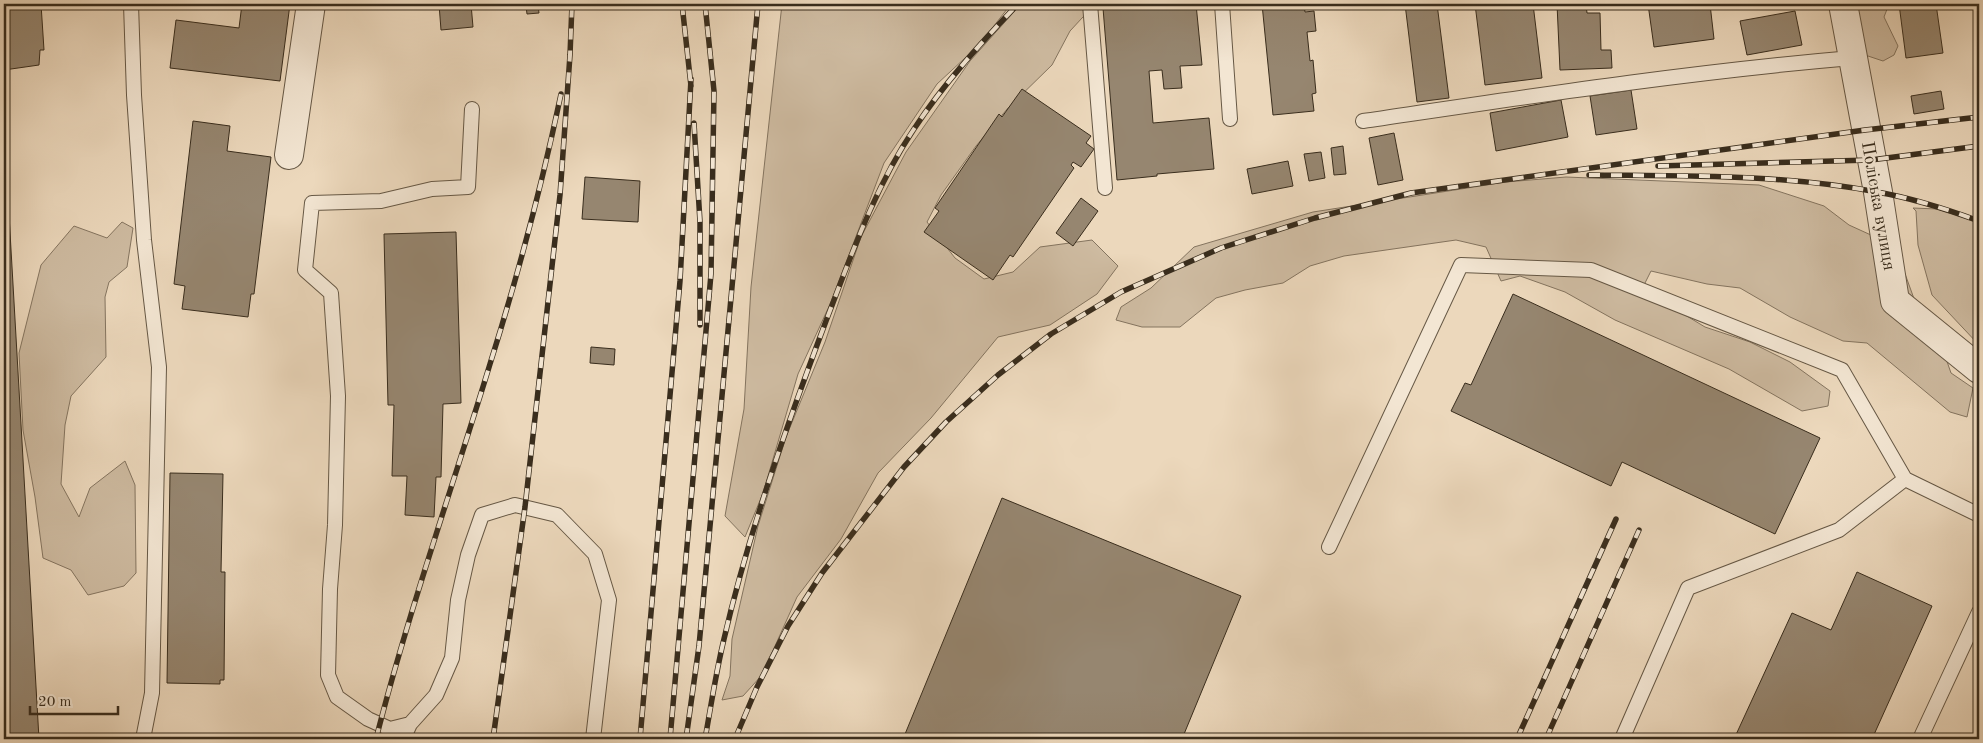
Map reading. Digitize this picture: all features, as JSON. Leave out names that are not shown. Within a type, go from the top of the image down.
[{"type":"street","points":[[289,156],[311,4]]},
{"type":"street","name":"Поліська вулиця","points":[[1843,4],[1878,192],[1895,301],[1979,369]]},
{"type":"lane","points":[[131,4],[134,95],[144,240],[159,367],[152,693],[144,739]]},
{"type":"lane","points":[[1090,4],[1105,188]]},
{"type":"lane","points":[[1222,4],[1230,119]]},
{"type":"lane","points":[[1363,121],[1644,80],[1746,67],[1852,58]]},
{"type":"lane","points":[[410,724],[390,729],[368,720],[337,696],[328,675],[330,589],[335,525],[338,396],[331,294],[306,270],[307,251],[312,203],[381,201],[432,189],[468,187],[472,109]]},
{"type":"lane","points":[[1330,547],[1461,265],[1591,270],[1842,370],[1905,479],[1979,515]]},
{"type":"lane","points":[[1622,739],[1688,588],[1839,530],[1905,479]]},
{"type":"lane","points":[[403,739],[410,724],[436,695],[452,658],[458,600],[468,555],[482,515],[515,504],[557,515],[594,554],[608,600],[593,739]]},
{"type":"lane","points":[[1920,739],[1979,612]]},
{"type":"shaded area","points":[[782,4],[1011,4],[979,45],[937,84],[884,163],[831,302],[798,374],[763,493],[745,537],[725,516],[744,409],[751,287]]},
{"type":"shaded area","points":[[1021,4],[1095,4],[1070,31],[1052,65],[1008,108],[976,146],[941,195],[927,222],[955,258],[984,279],[1013,272],[1040,247],[1092,240],[1118,266],[1097,294],[1050,325],[998,337],[931,418],[878,473],[841,539],[797,597],[762,675],[743,696],[722,700],[730,676],[732,639],[758,526],[786,437],[825,342],[861,237],[906,152],[970,61]]},
{"type":"shaded area","points":[[1814,4],[1889,4],[1884,17],[1898,46],[1894,55],[1883,61],[1862,54],[1849,12],[1823,8]]},
{"type":"shaded area","points":[[1566,177],[1759,185],[1824,206],[1849,225],[1895,246],[1917,307],[1943,350],[1951,373],[1973,388],[1967,417],[1950,412],[1867,343],[1843,341],[1790,317],[1740,288],[1707,284],[1651,271],[1642,289],[1705,327],[1750,342],[1790,362],[1830,391],[1828,406],[1802,411],[1729,369],[1615,320],[1565,292],[1520,276],[1501,281],[1486,247],[1456,240],[1344,256],[1310,266],[1283,283],[1216,298],[1180,327],[1142,327],[1116,320],[1121,307],[1151,288],[1194,247],[1313,212],[1506,182]]},
{"type":"shaded area","points":[[1913,208],[1937,209],[1979,222],[1979,345],[1932,295],[1918,245],[1916,211]]},
{"type":"shaded area","points":[[122,222],[133,228],[127,267],[109,282],[105,297],[106,357],[71,396],[65,425],[61,484],[79,517],[90,488],[125,461],[135,485],[136,573],[124,586],[88,595],[71,570],[43,558],[35,497],[23,430],[19,353],[41,265],[74,226],[107,238]]},
{"type":"building","points":[[4,4],[41,4],[44,50],[40,50],[39,65],[4,70]]},
{"type":"building","points":[[242,4],[290,4],[280,81],[170,68],[176,20],[239,28]]},
{"type":"building","points":[[439,4],[471,4],[473,27],[441,30]]},
{"type":"building","points":[[517,4],[547,4],[538,5],[539,13],[527,14],[526,6],[517,7]]},
{"type":"building","points":[[1143,4],[1196,4],[1202,65],[1180,66],[1182,88],[1164,89],[1162,70],[1149,71],[1153,123],[1209,118],[1214,169],[1117,180],[1103,8]]},
{"type":"building","points":[[1262,4],[1304,4],[1305,12],[1314,11],[1316,31],[1307,32],[1310,61],[1313,60],[1316,93],[1312,94],[1314,111],[1273,115]]},
{"type":"building","points":[[1405,4],[1437,4],[1449,98],[1417,102]]},
{"type":"building","points":[[1475,4],[1533,4],[1542,78],[1485,85]]},
{"type":"building","points":[[1557,4],[1586,4],[1587,13],[1600,13],[1601,50],[1611,50],[1612,68],[1560,70]]},
{"type":"building","points":[[1648,4],[1710,4],[1714,39],[1654,47]]},
{"type":"building","points":[[1899,4],[1936,4],[1943,53],[1906,58]]},
{"type":"building","points":[[1795,11],[1802,45],[1747,55],[1740,21]]},
{"type":"building","points":[[1022,89],[1091,136],[1086,143],[1094,149],[1081,167],[1073,162],[1071,165],[1074,168],[1013,257],[1010,255],[993,280],[924,232],[939,211],[935,208],[999,114],[1002,117]]},
{"type":"building","points":[[1631,90],[1637,129],[1596,135],[1590,96]]},
{"type":"building","points":[[1941,91],[1944,109],[1914,114],[1911,96]]},
{"type":"building","points":[[1561,100],[1568,137],[1496,151],[1490,113]]},
{"type":"building","points":[[193,121],[230,126],[227,151],[271,157],[254,294],[251,294],[248,317],[182,309],[185,286],[174,284]]},
{"type":"building","points":[[4,127],[39,739],[4,739]]},
{"type":"building","points":[[1394,133],[1403,180],[1378,185],[1369,138]]},
{"type":"building","points":[[1343,146],[1346,174],[1334,175],[1331,148]]},
{"type":"building","points":[[1321,152],[1325,178],[1309,181],[1304,154]]},
{"type":"building","points":[[1288,161],[1293,186],[1252,194],[1247,169]]},
{"type":"building","points":[[585,177],[640,181],[638,222],[582,219]]},
{"type":"building","points":[[1081,198],[1098,211],[1073,246],[1056,233]]},
{"type":"building","points":[[456,232],[461,403],[443,404],[441,477],[436,477],[434,517],[405,515],[407,476],[392,476],[394,405],[388,405],[384,234]]},
{"type":"building","points":[[1513,294],[1820,438],[1775,534],[1622,462],[1611,486],[1451,411],[1465,383],[1471,385]]},
{"type":"building","points":[[591,347],[615,349],[614,365],[590,363]]},
{"type":"building","points":[[170,473],[223,474],[221,572],[225,572],[224,680],[220,680],[220,684],[167,683]]},
{"type":"building","points":[[1002,498],[1241,596],[1182,739],[903,739]]},
{"type":"building","points":[[1857,572],[1932,606],[1872,739],[1734,739],[1792,613],[1831,630]]},
{"type":"railway","points":[[493,739],[525,507],[560,195],[572,4]]},
{"type":"railway","points":[[682,4],[691,86]]},
{"type":"railway","points":[[670,739],[711,274],[714,91],[705,4]]},
{"type":"railway","points":[[686,739],[699,646],[758,4]]},
{"type":"railway","points":[[705,739],[724,639],[757,518],[797,399],[865,222],[887,174],[914,129],[963,64],[1018,4]]},
{"type":"railway","points":[[640,739],[680,281],[691,79]]},
{"type":"railway","points":[[376,739],[416,598],[476,411],[510,297],[538,196],[561,94]]},
{"type":"railway","points":[[735,739],[757,687],[788,626],[822,573],[904,467],[946,422],[998,375],[1051,334],[1121,292],[1221,248],[1315,218],[1411,193],[1865,130],[1979,117]]},
{"type":"railway","points":[[694,123],[700,222],[700,325]]},
{"type":"railway","points":[[1658,166],[1871,160],[1979,146]]},
{"type":"railway","points":[[1589,175],[1733,177],[1841,186],[1903,197],[1979,221]]},
{"type":"railway","points":[[1517,739],[1616,519]]},
{"type":"railway","points":[[1546,739],[1639,530]]}]
